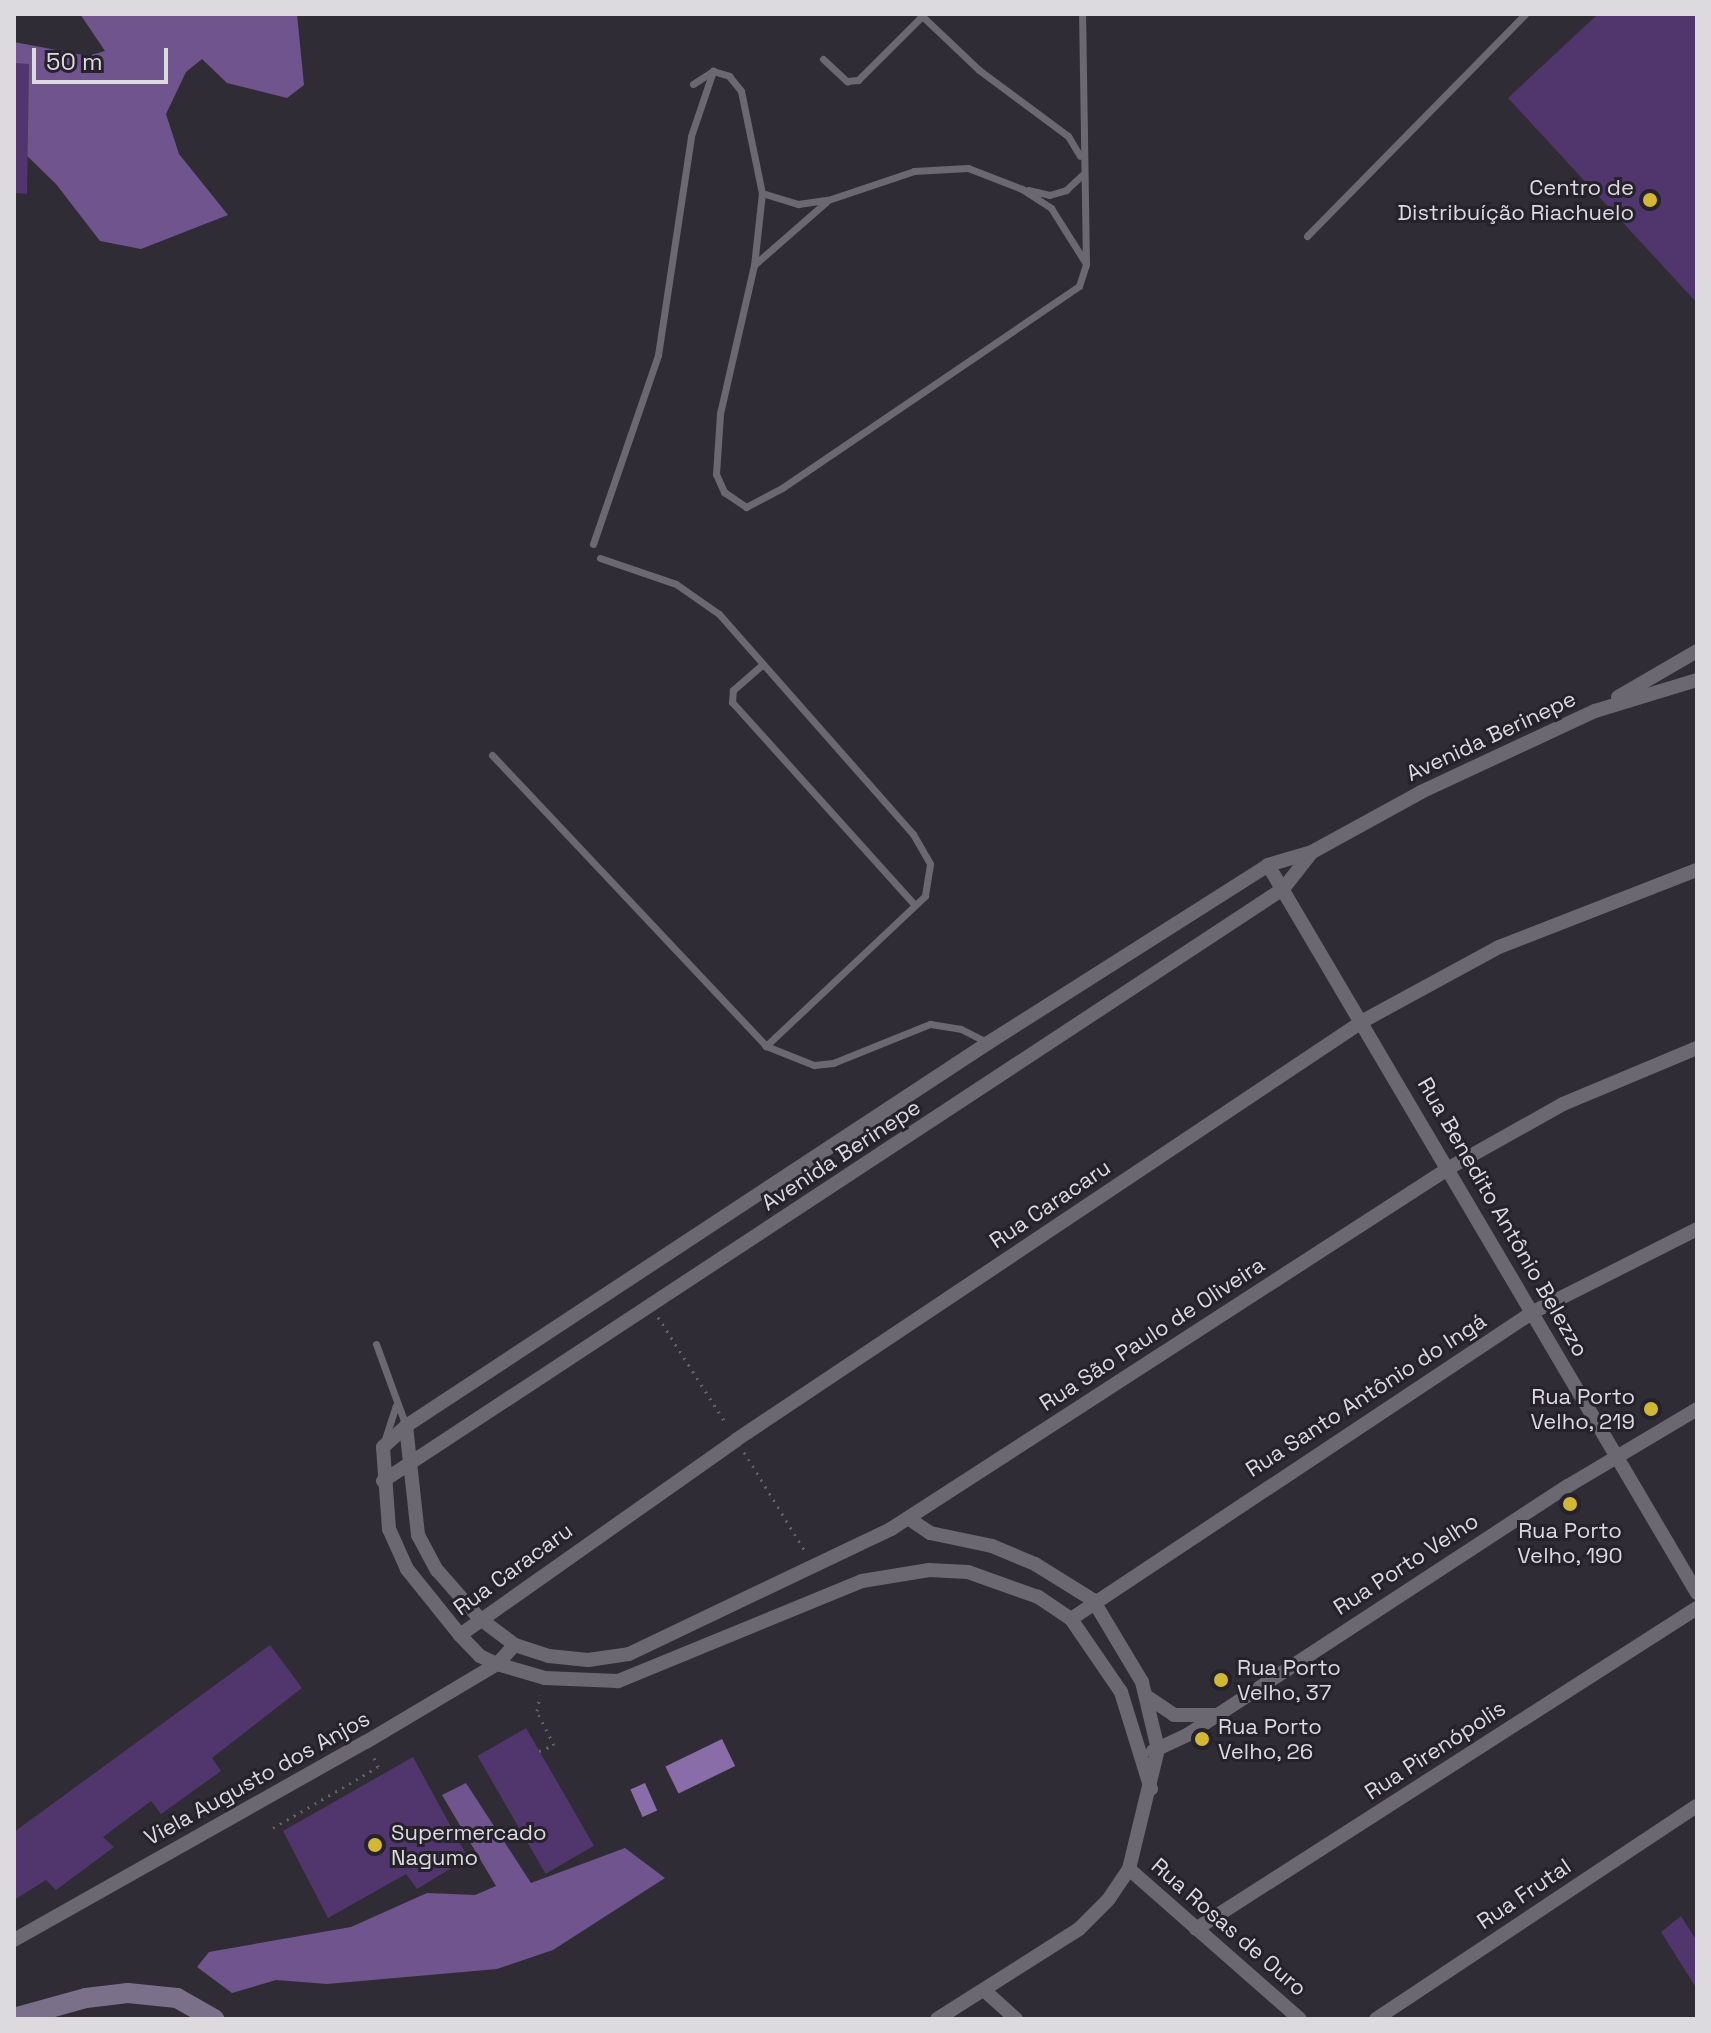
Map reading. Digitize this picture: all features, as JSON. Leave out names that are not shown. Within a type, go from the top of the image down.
[{"type":"street","points":[[1595,711],[1697,651]]},
{"type":"street","name":"Avenida Berinepe","points":[[383,1447],[406,1426],[988,1043],[1268,865],[1312,852],[1421,792],[1595,711],[1697,680]]},
{"type":"street","name":"Avenida Berinepe","points":[[383,1481],[1283,889],[1312,852]]},
{"type":"street","name":"Rua Benedito Antônio Belezzo","points":[[1268,865],[1363,1021],[1697,1593]]},
{"type":"street","name":"Rua Caracaru","points":[[460,1635],[479,1618],[1363,1021],[1499,947],[1697,870]]},
{"type":"street","name":"Rua São Paulo de Oliveira","points":[[515,1645],[588,1660],[629,1654],[815,1569],[908,1518],[1449,1168],[1563,1104],[1697,1048]]},
{"type":"street","name":"Rua Santo Antônio do Ingá","points":[[1071,1619],[1093,1600],[1533,1312],[1697,1229]]},
{"type":"street","name":"Rua Porto Velho","points":[[1139,1755],[1158,1749],[1215,1715],[1618,1455],[1697,1409]]},
{"type":"street","points":[[406,1426],[407,1468],[418,1535],[437,1570],[479,1618],[515,1645]]},
{"type":"street","points":[[383,1447],[383,1481],[389,1529],[407,1569],[460,1635],[480,1656],[497,1664],[545,1678],[618,1681],[682,1659],[830,1592],[929,1570],[968,1572],[1004,1582],[1071,1619],[1121,1692],[1151,1789]]},
{"type":"street","points":[[908,1518],[930,1533],[992,1546],[1035,1564],[1093,1600],[1125,1645],[1149,1698],[1158,1749],[1151,1789],[1129,1869],[1079,1929],[937,2019]]},
{"type":"street","name":"Rua Pirenópolis","points":[[1196,1929],[1697,1608]]},
{"type":"street","name":"Viela Augusto dos Anjos","points":[[14,1940],[366,1742],[497,1664],[515,1645]]},
{"type":"street","points":[[1149,1698],[1174,1715],[1215,1715]]},
{"type":"street","name":"Rua Frutal","points":[[1376,2019],[1697,1806]]},
{"type":"street","name":"Rua Rosas de Ouro","points":[[1129,1869],[1300,2019]]},
{"type":"street","points":[[985,1991],[1016,2019]]},
{"type":"street","points":[[14,2018],[86,1998],[128,1993],[177,1998],[214,2019]]},
{"type":"lane","points":[[932,14],[935,31]]},
{"type":"lane","points":[[713,71],[729,76],[741,91],[762,193],[754,265],[720,414],[716,474],[724,492],[746,507],[782,488],[1079,286],[1086,264],[1081,158],[1082,14]]},
{"type":"lane","points":[[1307,236],[1525,14]]},
{"type":"lane","points":[[823,59],[847,81],[858,80],[921,15],[935,31],[1068,136],[1081,158]]},
{"type":"lane","points":[[693,84],[713,71]]},
{"type":"lane","points":[[593,544],[658,355],[691,136],[713,71]]},
{"type":"lane","points":[[762,193],[782,203],[828,200],[914,171],[968,168],[1022,189],[1049,195],[1066,190],[1082,175]]},
{"type":"lane","points":[[1022,189],[1051,208],[1086,264]]},
{"type":"lane","points":[[754,265],[828,200]]},
{"type":"lane","points":[[600,558],[676,584],[719,614],[913,834],[930,864],[931,880],[915,905],[766,1046]]},
{"type":"lane","points":[[763,664],[733,690],[732,702],[915,905]]},
{"type":"lane","points":[[492,755],[766,1046],[814,1065],[833,1063],[930,1024],[961,1029],[988,1043]]},
{"type":"lane","points":[[376,1344],[396,1406],[406,1426]]},
{"type":"lane","points":[[383,1447],[396,1406]]},
{"type":"path","points":[[539,1751],[554,1745],[537,1711],[542,1687]]},
{"type":"path","points":[[273,1828],[378,1767],[366,1742]]},
{"type":"shaded area","points":[[80,14],[297,14],[304,85],[287,98],[227,83],[202,59],[186,72],[166,114],[179,154],[228,215],[141,249],[100,241],[56,184],[21,150],[14,134],[14,42],[88,56],[105,51]]},
{"type":"shaded area","points":[[722,1739],[735,1766],[679,1794],[665,1767]]},
{"type":"shaded area","points":[[466,1783],[531,1883],[625,1848],[665,1878],[553,1950],[497,1969],[327,1984],[276,1980],[232,1993],[197,1967],[209,1952],[351,1927],[427,1893],[475,1895],[496,1886],[442,1795]]},
{"type":"shaded area","points":[[645,1783],[657,1810],[643,1817],[630,1790]]},
{"type":"building","name":"Centro de Distribuíção Riachuelo","points":[[1598,14],[1697,14],[1697,303],[1508,98]]},
{"type":"building","points":[[14,63],[29,64],[27,194],[14,193]]},
{"type":"building","points":[[270,1645],[302,1688],[212,1758],[221,1771],[161,1814],[151,1801],[103,1837],[114,1847],[56,1890],[46,1880],[14,1900],[14,1832]]},
{"type":"building","points":[[526,1728],[594,1846],[546,1874],[478,1756]]},
{"type":"building","name":"Supermercado Nagumo","points":[[413,1757],[468,1858],[417,1889],[406,1874],[328,1918],[283,1831]]},
{"type":"building","points":[[1681,1916],[1697,1941],[1697,1989],[1661,1932]]},
{"type":"place","name":"Centro de Distribuíção Riachuelo","points":[[1650,200]]},
{"type":"place","name":"Rua Porto Velho, 219","points":[[1651,1409]]},
{"type":"place","name":"Rua Porto Velho, 190","points":[[1570,1504]]},
{"type":"place","name":"Rua Porto Velho, 37","points":[[1221,1680]]},
{"type":"place","name":"Rua Porto Velho, 26","points":[[1202,1739]]},
{"type":"place","name":"Supermercado Nagumo","points":[[375,1845]]}]
